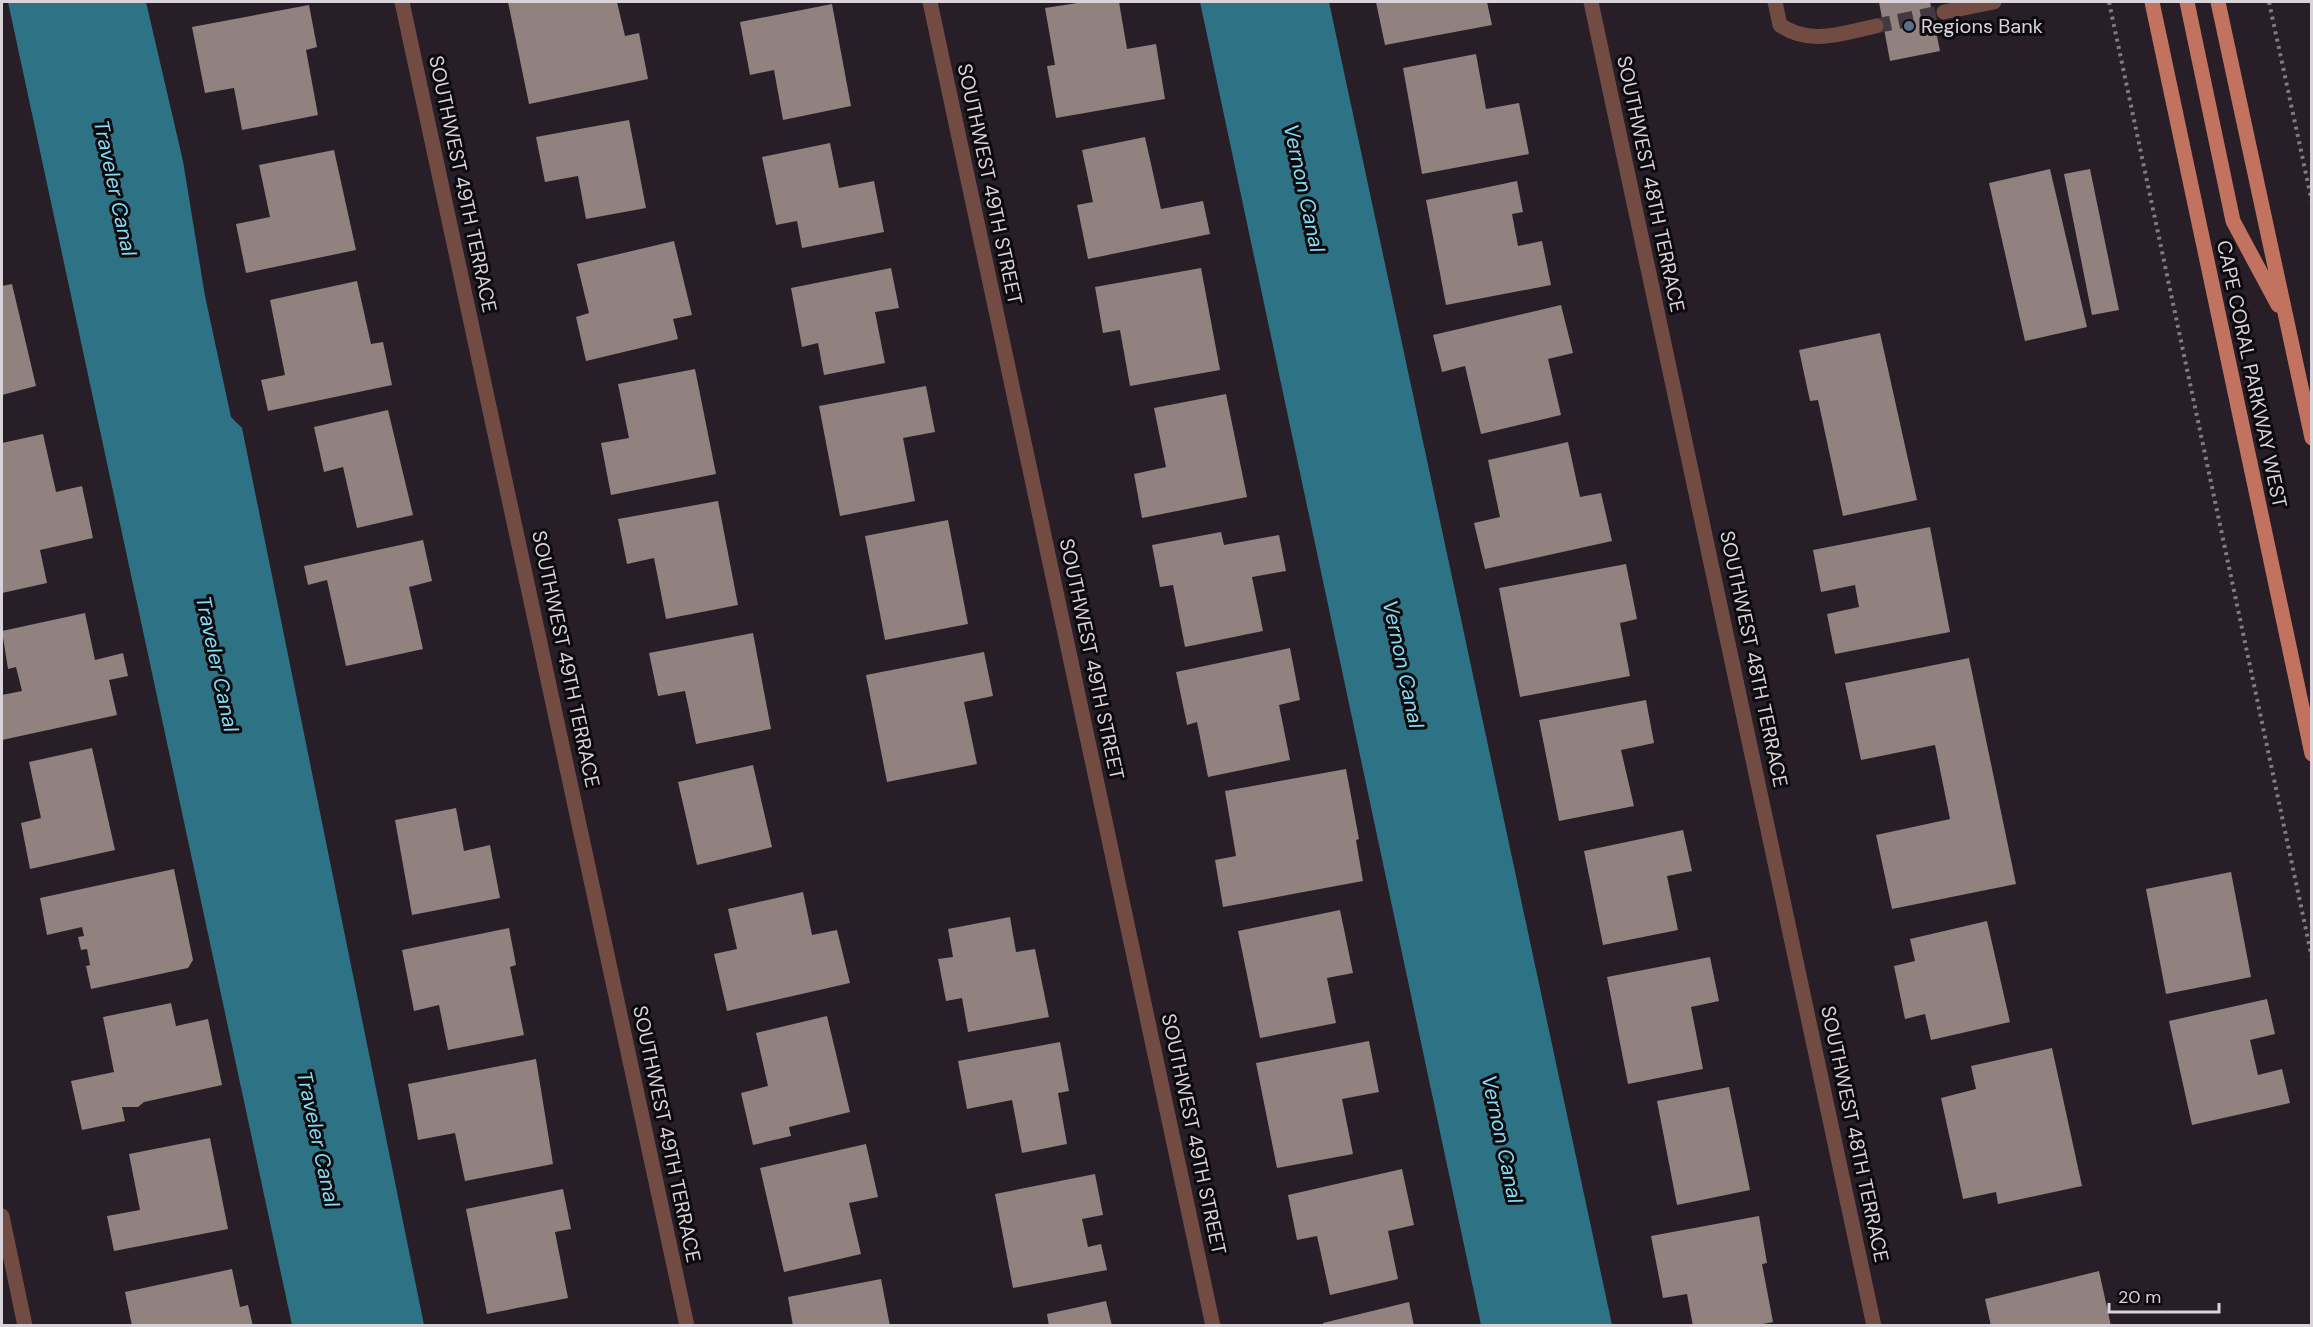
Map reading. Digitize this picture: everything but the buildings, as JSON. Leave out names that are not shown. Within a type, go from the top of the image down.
[{"type":"main road","name":"CAPE CORAL PARKWAY WEST","points":[[2152,2],[2312,754]]},
{"type":"main road","points":[[2187,2],[2233,221],[2286,321]]},
{"type":"main road","points":[[2218,2],[2312,438]]},
{"type":"street","name":"SOUTHWEST 49TH TERRACE","points":[[402,2],[687,1326]]},
{"type":"street","name":"SOUTHWEST 49TH STREET","points":[[930,2],[1213,1326]]},
{"type":"street","name":"SOUTHWEST 48TH TERRACE","points":[[1591,2],[1874,1326]]},
{"type":"street","points":[[1775,2],[1780,25],[1794,35],[1822,38],[1876,26]]},
{"type":"street","points":[[1944,12],[1994,2]]},
{"type":"street","points":[[2,1216],[25,1326]]},
{"type":"path","points":[[2109,2],[2312,958]]},
{"type":"path","points":[[2268,2],[2312,202]]},
{"type":"water","name":"Traveler Canal","points":[[8,2],[146,2],[183,161],[205,296],[231,417],[242,428],[424,1325],[292,1325]]},
{"type":"water","name":"Vernon Canal","points":[[1200,2],[1329,2],[1612,1325],[1481,1325]]},
{"type":"tunnel","points":[[1876,26],[1944,12]]},
{"type":"place","name":"Regions Bank","points":[[1909,26]]}]
